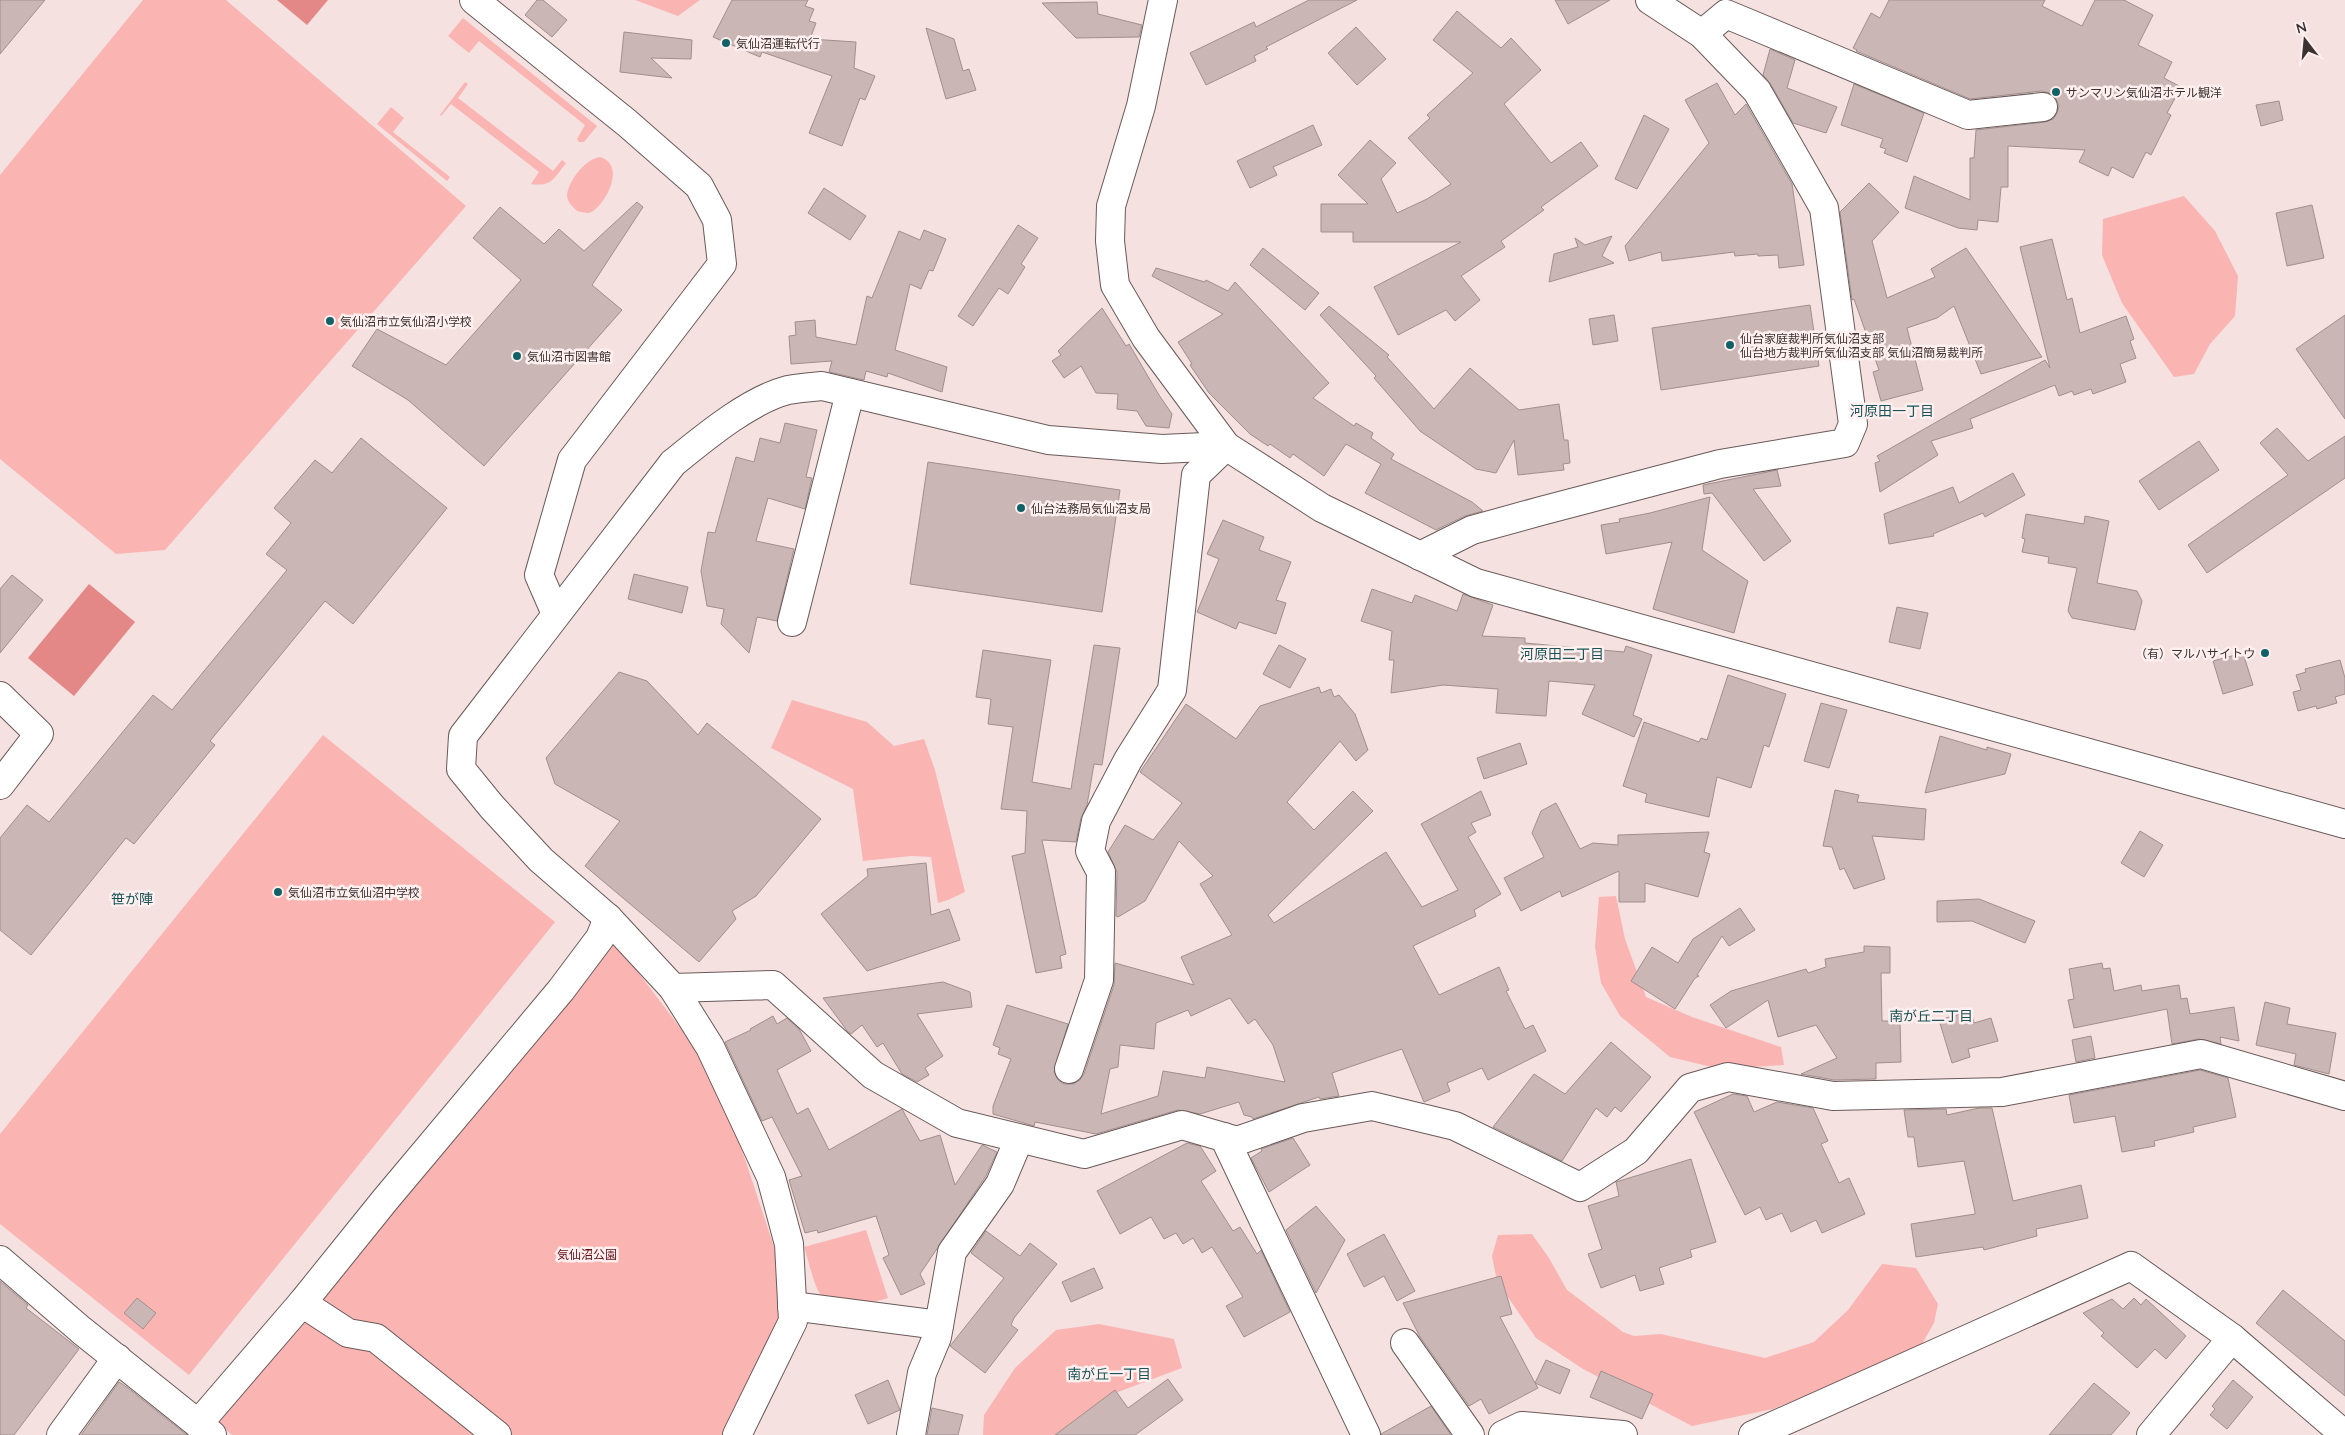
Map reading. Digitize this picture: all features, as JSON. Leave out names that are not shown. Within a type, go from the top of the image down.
[{"type":"street","points":[[474,0],[626,123],[699,186],[717,220],[722,264],[572,460],[539,575],[556,614]]},
{"type":"street","points":[[1163,0],[1141,106],[1111,206],[1110,241],[1115,285],[1146,338],[1226,446],[1322,508],[1476,583],[2341,818]]},
{"type":"street","points":[[1420,556],[1472,530],[1541,511],[1720,464],[1845,443],[1853,424],[1824,208],[1758,91],[1702,34],[1650,0]]},
{"type":"street","points":[[1702,34],[1726,14],[1968,114],[2043,107]]},
{"type":"street","points":[[737,1435],[793,1321],[789,1244],[771,1177],[710,1047],[674,988],[608,918],[541,860],[492,807],[461,769],[463,736],[673,463],[714,430],[755,405],[787,390],[822,386],[1048,440],[1162,449],[1226,446]]},
{"type":"street","points":[[792,622],[850,393]]},
{"type":"street","points":[[1068,1069],[1099,980],[1101,872],[1090,851],[1096,821],[1128,760],[1172,690],[1196,475],[1226,446]]},
{"type":"street","points":[[0,696],[39,734],[0,785]]},
{"type":"street","points":[[0,766],[25,754]]},
{"type":"street","points":[[0,1260],[205,1430],[302,1303],[385,1200],[561,990],[600,938],[608,918]]},
{"type":"street","points":[[674,988],[772,986],[873,1076],[957,1124],[1084,1154],[1182,1125],[1237,1141],[1303,1118],[1372,1106],[1455,1126],[1580,1188],[1636,1151],[1690,1088],[1728,1077],[1834,1096],[2002,1092],[2201,1054],[2345,1096]]},
{"type":"street","points":[[1224,1137],[1366,1435]]},
{"type":"street","points":[[911,1435],[922,1374],[939,1325],[952,1252],[1000,1184],[1019,1138]]},
{"type":"street","points":[[1753,1435],[2131,1266],[2232,1338],[2345,1435]]},
{"type":"street","points":[[302,1303],[348,1333],[376,1338],[497,1435]]},
{"type":"street","points":[[792,1306],[939,1325]]},
{"type":"street","points":[[2151,1435],[2232,1338]]},
{"type":"street","points":[[1405,1343],[1470,1435]]},
{"type":"street","points":[[61,1435],[117,1358]]},
{"type":"street","points":[[1503,1435],[1522,1426],[1623,1435]]},
{"type":"green space","points":[[143,0],[226,0],[466,206],[165,550],[116,554],[0,459],[0,175]]},
{"type":"green space","points":[[635,0],[700,0],[678,16]]},
{"type":"green space","points":[[463,18],[597,126],[584,142],[579,142],[577,139],[585,125],[479,41],[469,53],[448,36]]},
{"type":"green space","points":[[465,82],[468,84],[458,98],[553,171],[562,160],[566,163],[552,180],[544,184],[531,184],[539,172],[451,104],[440,115]]},
{"type":"green space","points":[[391,107],[404,118],[393,132],[450,177],[447,181],[377,124]]},
{"type":"green space","points":[[600,157],[608,162],[612,169],[613,178],[610,187],[606,196],[594,210],[589,213],[577,211],[567,198],[568,189],[574,177],[583,166]]},
{"type":"green space","points":[[2184,196],[2215,231],[2238,276],[2235,316],[2210,344],[2194,374],[2174,377],[2122,303],[2102,255],[2103,219]]},
{"type":"green space","points":[[792,700],[867,722],[894,746],[924,739],[935,770],[965,892],[938,903],[931,857],[911,856],[863,861],[853,789],[771,748]]},
{"type":"green space","points":[[323,735],[555,922],[189,1375],[0,1224],[0,1134]]},
{"type":"green space","points":[[1616,896],[1625,939],[1646,997],[1692,1017],[1781,1047],[1784,1065],[1720,1069],[1670,1057],[1620,1016],[1601,983],[1595,947],[1599,897]]},
{"type":"green space","name":"気仙沼公園","points":[[612,938],[691,1042],[735,1129],[776,1253],[781,1322],[726,1435],[232,1435],[218,1423]]},
{"type":"green space","points":[[866,1230],[888,1298],[853,1306],[828,1301],[818,1291],[804,1247]]},
{"type":"green space","points":[[1532,1234],[1549,1258],[1567,1290],[1623,1332],[1634,1336],[1661,1334],[1765,1358],[1814,1342],[1848,1310],[1882,1264],[1916,1268],[1938,1304],[1934,1323],[1918,1351],[1773,1409],[1692,1426],[1583,1369],[1536,1338],[1497,1281],[1492,1256],[1498,1235]]},
{"type":"green space","points":[[1099,1324],[1174,1339],[1182,1368],[1118,1392],[1087,1416],[1083,1435],[983,1435],[984,1415],[1015,1368],[1056,1330]]},
{"type":"shaded area","points":[[277,0],[328,0],[307,25]]},
{"type":"shaded area","points":[[89,584],[135,622],[74,696],[28,658]]},
{"type":"building","points":[[0,0],[45,0],[0,54]]},
{"type":"building","points":[[537,0],[543,0],[567,20],[552,37],[525,15]]},
{"type":"building","points":[[732,0],[808,0],[805,6],[814,9],[809,21],[816,23],[810,39],[856,42],[854,68],[875,76],[865,100],[860,98],[842,146],[809,133],[832,76],[762,52],[760,57],[713,37]]},
{"type":"building","points":[[1309,0],[1357,0],[1266,47],[1268,49],[1254,56],[1256,61],[1206,85],[1190,53],[1254,22],[1256,27]]},
{"type":"building","points":[[1555,0],[1610,0],[1568,24]]},
{"type":"building","name":"サンマリン気仙沼ホテル観洋","points":[[1889,0],[2045,0],[2042,6],[2082,26],[2095,0],[2124,0],[2153,15],[2138,45],[2172,62],[2164,78],[2181,87],[2167,113],[2171,115],[2151,155],[2146,152],[2133,178],[2112,167],[2108,176],[2079,162],[2085,150],[2008,146],[2008,187],[2001,187],[1998,222],[1978,220],[1977,230],[1958,228],[1905,208],[1914,176],[1970,200],[1970,158],[1974,158],[1976,130],[2045,122],[2053,119],[2059,106],[2055,97],[2042,91],[1970,99],[1856,51],[1853,48],[1871,13],[1880,18]]},
{"type":"building","points":[[1097,2],[1098,14],[1142,25],[1139,37],[1076,38],[1042,3]]},
{"type":"building","points":[[1457,11],[1501,48],[1511,38],[1541,70],[1504,104],[1551,163],[1581,142],[1598,166],[1541,207],[1544,210],[1501,241],[1505,247],[1461,276],[1480,300],[1455,321],[1446,310],[1398,335],[1374,287],[1461,242],[1353,242],[1353,232],[1321,232],[1321,204],[1368,204],[1338,175],[1370,140],[1396,163],[1381,179],[1397,213],[1427,199],[1451,184],[1408,138],[1430,118],[1427,115],[1473,73],[1433,40]]},
{"type":"building","points":[[1356,27],[1386,59],[1357,85],[1328,53]]},
{"type":"building","points":[[926,28],[954,39],[963,71],[969,69],[976,90],[946,99]]},
{"type":"building","points":[[624,32],[692,40],[691,59],[651,58],[672,78],[620,72]]},
{"type":"building","points":[[1770,49],[1795,60],[1787,88],[1837,107],[1826,133],[1793,123],[1770,83],[1763,75]]},
{"type":"building","points":[[1717,83],[1735,115],[1746,104],[1792,184],[1804,265],[1779,268],[1778,255],[1735,256],[1734,252],[1662,261],[1661,252],[1629,261],[1625,246],[1709,143],[1685,100]]},
{"type":"building","points":[[1854,84],[1924,113],[1907,162],[1884,153],[1886,149],[1880,147],[1883,139],[1841,125]]},
{"type":"building","points":[[2279,101],[2283,120],[2261,126],[2256,105]]},
{"type":"building","points":[[1644,115],[1669,129],[1637,189],[1615,179]]},
{"type":"building","points":[[1313,125],[1322,145],[1273,167],[1277,175],[1250,188],[1237,161]]},
{"type":"building","points":[[1869,183],[1899,212],[1872,241],[1887,298],[1935,277],[1931,269],[1966,248],[2042,357],[1981,374],[1954,306],[1937,318],[1907,328],[1923,390],[1881,401],[1873,372],[1879,370],[1854,299],[1852,300],[1840,212]]},
{"type":"building","points":[[824,188],[866,216],[850,240],[808,213]]},
{"type":"building","name":"気仙沼市図書館","points":[[637,202],[643,207],[592,285],[622,310],[484,466],[408,400],[352,366],[377,329],[446,365],[521,280],[473,238],[500,207],[544,244],[559,229],[584,251]]},
{"type":"building","points":[[2312,205],[2324,258],[2287,266],[2276,213]]},
{"type":"building","points":[[1018,225],[1038,238],[1021,264],[1025,267],[1008,294],[999,288],[973,326],[958,316]]},
{"type":"building","points":[[924,230],[946,239],[933,271],[929,270],[921,289],[910,284],[895,350],[947,367],[942,392],[888,373],[887,377],[866,371],[864,380],[829,372],[832,361],[791,364],[789,336],[796,335],[795,322],[815,320],[816,337],[856,345],[867,296],[872,298],[899,231],[920,240]]},
{"type":"building","points":[[1612,236],[1602,256],[1614,263],[1549,282],[1554,254],[1578,247],[1575,238],[1585,245]]},
{"type":"building","points":[[2052,239],[2067,300],[2072,298],[2080,333],[2126,316],[2134,339],[2130,341],[2136,358],[2120,364],[2126,382],[2093,394],[2091,389],[2074,395],[2072,391],[2059,396],[2055,385],[1970,419],[1973,428],[1931,441],[1938,455],[1880,492],[1875,463],[1880,461],[1877,456],[2045,360],[2050,368],[2020,247]]},
{"type":"building","points":[[1263,248],[1319,293],[1305,310],[1250,265]]},
{"type":"building","points":[[1156,268],[1205,282],[1206,280],[1228,291],[1235,282],[1329,383],[1313,398],[1354,426],[1356,423],[1373,433],[1371,438],[1394,454],[1391,459],[1472,502],[1483,511],[1465,516],[1436,530],[1365,493],[1381,464],[1346,444],[1324,476],[1293,454],[1290,458],[1270,444],[1268,446],[1250,434],[1209,393],[1190,365],[1192,364],[1178,342],[1223,314],[1152,276]]},
{"type":"building","points":[[1810,305],[1819,366],[1661,390],[1652,328]]},
{"type":"building","points":[[1329,306],[1389,355],[1387,357],[1434,409],[1470,368],[1519,410],[1559,404],[1564,440],[1568,440],[1570,463],[1563,464],[1564,470],[1518,475],[1514,440],[1496,473],[1476,469],[1420,431],[1374,378],[1376,376],[1320,315]]},
{"type":"building","points":[[1102,308],[1126,346],[1129,344],[1172,414],[1169,428],[1146,426],[1137,411],[1117,409],[1118,394],[1096,393],[1081,366],[1064,378],[1052,361],[1061,355],[1058,351]]},
{"type":"building","points":[[1614,315],[1618,341],[1593,345],[1589,319]]},
{"type":"building","points":[[2345,315],[2345,419],[2296,349]]},
{"type":"building","points":[[785,423],[817,430],[806,477],[812,478],[805,509],[768,498],[756,541],[794,549],[777,621],[757,617],[749,653],[721,624],[724,609],[707,606],[701,571],[708,532],[715,533],[736,457],[754,462],[760,438],[780,443]]},
{"type":"building","points":[[2277,428],[2308,461],[2345,436],[2345,478],[2207,573],[2188,545],[2288,475],[2260,443]]},
{"type":"building","points":[[361,438],[447,508],[353,624],[325,601],[210,741],[215,745],[134,844],[126,838],[31,955],[0,930],[0,838],[27,805],[49,822],[153,695],[172,710],[287,570],[266,554],[291,523],[274,508],[315,460],[332,473]]},
{"type":"building","points":[[2199,441],[2219,470],[2159,510],[2139,481]]},
{"type":"building","points":[[928,462],[1120,490],[1102,612],[910,584]]},
{"type":"building","points":[[1777,470],[1781,486],[1753,489],[1791,541],[1764,561],[1712,493],[1704,494],[1703,485]]},
{"type":"building","points":[[2013,473],[2025,495],[1985,517],[1983,513],[1933,534],[1934,536],[1889,544],[1884,514],[1953,487],[1959,503]]},
{"type":"building","points":[[1710,497],[1702,550],[1748,581],[1734,633],[1653,609],[1672,542],[1606,554],[1601,525],[1620,522],[1619,519]]},
{"type":"building","points":[[2026,514],[2084,524],[2085,516],[2109,521],[2097,583],[2137,591],[2142,601],[2135,630],[2072,618],[2068,611],[2077,568],[2048,563],[2049,557],[2022,552],[2025,539],[2022,538]]},
{"type":"building","points":[[1223,520],[1264,537],[1259,550],[1291,562],[1276,600],[1286,603],[1276,634],[1239,622],[1236,629],[1197,612],[1219,559],[1207,554]]},
{"type":"building","points":[[634,574],[688,587],[682,613],[628,599]]},
{"type":"building","points":[[12,575],[43,600],[0,653],[0,589]]},
{"type":"building","points":[[1372,589],[1412,603],[1415,595],[1457,611],[1463,594],[1493,605],[1482,636],[1525,638],[1525,643],[1624,652],[1626,646],[1652,655],[1633,715],[1642,719],[1634,737],[1582,714],[1595,685],[1549,681],[1546,716],[1496,713],[1498,689],[1443,685],[1391,693],[1394,660],[1389,660],[1392,631],[1361,621]]},
{"type":"building","points":[[1897,607],[1928,613],[1920,649],[1889,642]]},
{"type":"building","points":[[1094,645],[1120,648],[1102,765],[1094,764],[1087,805],[1081,818],[1076,842],[1042,840],[1066,954],[1060,956],[1062,968],[1036,973],[1012,856],[1025,853],[1027,811],[1001,809],[1013,727],[988,724],[991,699],[976,697],[983,650],[1051,660],[1032,782],[1071,789]]},
{"type":"building","points":[[1279,645],[1306,659],[1290,688],[1263,674]]},
{"type":"building","points":[[2243,653],[2253,685],[2223,694],[2213,661]]},
{"type":"building","points":[[2340,660],[2345,678],[2345,694],[2335,697],[2337,703],[2317,709],[2316,706],[2298,711],[2293,692],[2301,690],[2296,675],[2306,672],[2305,669]]},
{"type":"building","points":[[619,672],[647,681],[698,735],[707,723],[821,819],[756,896],[732,911],[736,919],[699,962],[585,866],[620,821],[555,784],[546,758]]},
{"type":"building","points":[[1728,675],[1786,694],[1769,747],[1764,745],[1751,788],[1717,777],[1709,817],[1645,802],[1647,794],[1623,786],[1644,722],[1699,742],[1701,738],[1707,740]]},
{"type":"building","points":[[1319,687],[1321,693],[1331,689],[1334,697],[1339,695],[1355,714],[1368,750],[1356,761],[1340,741],[1287,802],[1314,830],[1353,791],[1373,811],[1268,915],[1274,923],[1386,852],[1422,907],[1458,890],[1421,824],[1481,791],[1491,815],[1471,823],[1476,832],[1468,837],[1501,894],[1474,910],[1476,916],[1413,946],[1439,995],[1499,967],[1509,990],[1506,991],[1525,1029],[1533,1025],[1546,1051],[1488,1080],[1482,1068],[1447,1083],[1450,1091],[1424,1102],[1402,1049],[1332,1073],[1339,1096],[1320,1099],[1319,1097],[1253,1119],[1244,1115],[1239,1102],[1200,1114],[1178,1110],[1096,1134],[1035,1122],[1034,1126],[993,1114],[993,1106],[1011,1059],[998,1054],[1000,1048],[993,1045],[1007,1005],[1068,1024],[1054,1072],[1058,1080],[1064,1084],[1073,1084],[1080,1080],[1084,1074],[1114,985],[1115,963],[1194,985],[1181,957],[1232,935],[1200,884],[1213,876],[1179,841],[1145,901],[1118,917],[1116,916],[1117,872],[1108,852],[1125,825],[1153,840],[1182,803],[1140,772],[1186,704],[1236,739],[1260,706]],"holes":[[[1230,998],[1248,1024],[1255,1019],[1273,1045],[1285,1082],[1207,1067],[1205,1078],[1163,1071],[1158,1096],[1101,1114],[1110,1069],[1118,1067],[1120,1045],[1154,1049],[1156,1023],[1188,1010],[1191,1016]]]},
{"type":"building","points":[[1821,703],[1847,710],[1829,768],[1804,761]]},
{"type":"building","points":[[1940,736],[1987,750],[1987,747],[2011,754],[2005,774],[1925,793]]},
{"type":"building","points":[[1520,743],[1527,764],[1484,779],[1477,758]]},
{"type":"building","points":[[1835,790],[1859,795],[1857,802],[1926,809],[1924,840],[1872,836],[1885,879],[1854,889],[1844,868],[1840,870],[1832,847],[1823,846]]},
{"type":"building","points":[[1556,803],[1580,849],[1593,843],[1618,845],[1618,835],[1709,832],[1704,852],[1710,854],[1698,897],[1645,883],[1645,902],[1619,902],[1619,871],[1562,897],[1560,891],[1521,911],[1504,878],[1544,857],[1532,833],[1541,811]]},
{"type":"building","points":[[2140,831],[2163,845],[2144,877],[2121,863]]},
{"type":"building","points":[[926,863],[931,915],[949,909],[960,940],[867,971],[821,914],[868,876],[867,869]]},
{"type":"building","points":[[1979,899],[2035,921],[2025,943],[1972,921],[1937,922],[1937,901]]},
{"type":"building","points":[[1740,908],[1755,930],[1729,946],[1722,936],[1697,975],[1699,976],[1695,978],[1675,1009],[1631,981],[1652,947],[1678,963],[1693,939]]},
{"type":"building","points":[[1864,946],[1890,947],[1890,973],[1881,973],[1882,1021],[1900,1021],[1901,1062],[1876,1063],[1876,1079],[1834,1080],[1801,1074],[1837,1058],[1816,1025],[1778,1037],[1768,1000],[1726,1028],[1710,1005],[1731,991],[1806,969],[1808,973],[1826,967],[1825,959],[1864,952]]},
{"type":"building","points":[[2102,963],[2103,969],[2110,968],[2114,991],[2141,985],[2142,991],[2179,985],[2181,999],[2187,998],[2190,1014],[2234,1007],[2239,1041],[2220,1037],[2221,1044],[2199,1039],[2172,1044],[2167,1009],[2074,1028],[2068,1000],[2074,999],[2069,969]]},
{"type":"building","points":[[943,982],[970,992],[972,1007],[917,1014],[943,1056],[925,1068],[929,1075],[917,1082],[902,1074],[883,1043],[877,1047],[862,1025],[851,1034],[848,1032],[823,998]]},
{"type":"building","points":[[2265,1002],[2290,1008],[2287,1024],[2336,1033],[2329,1074],[2294,1065],[2296,1054],[2256,1045]]},
{"type":"building","points":[[1971,1011],[1974,1023],[1991,1018],[1998,1041],[1968,1049],[1970,1057],[1952,1063],[1939,1020]]},
{"type":"building","points":[[773,1016],[777,1024],[787,1018],[799,1029],[811,1051],[777,1070],[797,1114],[808,1108],[829,1150],[902,1109],[920,1141],[940,1135],[955,1185],[982,1145],[997,1152],[986,1176],[920,1274],[925,1284],[901,1295],[883,1258],[889,1255],[876,1216],[818,1233],[817,1230],[805,1233],[789,1180],[802,1176],[772,1117],[762,1121],[725,1042],[751,1030]]},
{"type":"building","points":[[2091,1036],[2095,1058],[2076,1062],[2072,1040]]},
{"type":"building","points":[[1611,1042],[1651,1077],[1621,1112],[1615,1107],[1607,1117],[1596,1108],[1562,1161],[1493,1127],[1534,1074],[1565,1094]]},
{"type":"building","points":[[2200,1070],[2228,1078],[2236,1117],[2193,1127],[2194,1132],[2154,1141],[2155,1146],[2122,1152],[2115,1116],[2074,1123],[2069,1095]]},
{"type":"building","points":[[1733,1094],[1747,1096],[1754,1112],[1777,1102],[1813,1108],[1828,1141],[1821,1144],[1839,1183],[1849,1178],[1865,1214],[1822,1233],[1816,1220],[1791,1232],[1782,1213],[1766,1220],[1760,1207],[1745,1215],[1694,1112]]},
{"type":"building","points":[[1979,1108],[1992,1108],[2013,1201],[2081,1185],[2088,1218],[2036,1229],[2037,1236],[1984,1250],[1983,1247],[1916,1257],[1911,1224],[1975,1214],[1975,1212],[1964,1161],[1918,1167],[1914,1137],[1908,1137],[1904,1110],[1946,1109],[1947,1115]]},
{"type":"building","points":[[1293,1138],[1310,1165],[1269,1192],[1251,1158],[1262,1151],[1261,1149]]},
{"type":"building","points":[[1187,1143],[1200,1146],[1216,1171],[1201,1181],[1233,1231],[1240,1227],[1257,1254],[1261,1250],[1290,1312],[1244,1337],[1226,1306],[1243,1297],[1212,1247],[1202,1253],[1193,1238],[1183,1244],[1176,1233],[1164,1239],[1151,1217],[1120,1234],[1097,1191]]},
{"type":"building","points":[[1691,1159],[1716,1242],[1690,1250],[1692,1257],[1659,1268],[1664,1284],[1640,1291],[1635,1275],[1601,1288],[1588,1254],[1602,1249],[1588,1206],[1619,1196],[1616,1182]]},
{"type":"building","points":[[1316,1206],[1345,1240],[1316,1293],[1286,1230]]},
{"type":"building","points":[[986,1231],[1020,1256],[1030,1243],[1057,1264],[1014,1318],[1011,1325],[1018,1330],[985,1373],[950,1346],[1004,1278],[971,1253]]},
{"type":"building","points":[[1384,1234],[1415,1291],[1397,1301],[1384,1276],[1364,1287],[1347,1254]]},
{"type":"building","points":[[1094,1268],[1103,1288],[1071,1302],[1062,1282]]},
{"type":"building","points":[[1501,1276],[1512,1314],[1500,1317],[1538,1388],[1489,1414],[1481,1399],[1469,1406],[1420,1337],[1403,1303]]},
{"type":"building","points":[[0,1281],[28,1305],[26,1308],[79,1349],[14,1435],[0,1435]]},
{"type":"building","points":[[2283,1290],[2345,1341],[2345,1396],[2256,1323]]},
{"type":"building","points":[[137,1298],[156,1313],[143,1329],[124,1313]]},
{"type":"building","points":[[2134,1298],[2141,1305],[2146,1299],[2186,1336],[2166,1359],[2155,1349],[2137,1368],[2101,1336],[2104,1333],[2083,1313],[2112,1299],[2123,1309]]},
{"type":"building","points":[[1546,1360],[1570,1370],[1560,1394],[1535,1383]]},
{"type":"building","points":[[1601,1371],[1653,1394],[1642,1419],[1590,1397]]},
{"type":"building","points":[[1168,1379],[1183,1400],[1135,1435],[1055,1435],[1115,1390],[1128,1408]]},
{"type":"building","points":[[888,1380],[900,1410],[868,1424],[855,1395]]},
{"type":"building","points":[[2233,1380],[2253,1397],[2227,1429],[2210,1415],[2215,1409],[2212,1406]]},
{"type":"building","points":[[119,1382],[128,1388],[187,1435],[81,1435]]},
{"type":"building","points":[[2094,1383],[2130,1413],[2111,1435],[2049,1435]]},
{"type":"building","points":[[1431,1406],[1451,1435],[1381,1435],[1381,1434]]},
{"type":"building","points":[[932,1408],[963,1415],[958,1435],[927,1435]]},
{"type":"place","name":"気仙沼運転代行","points":[[726,43]]},
{"type":"place","name":"サンマリン気仙沼ホテル観洋","points":[[2056,92]]},
{"type":"place","name":"気仙沼市立気仙沼小学校","points":[[330,321]]},
{"type":"place","name":"仙台家庭裁判所気仙沼支部 仙台地方裁判所気仙沼支部 気仙沼簡易裁判所","points":[[1730,345]]},
{"type":"place","name":"気仙沼市図書館","points":[[517,356]]},
{"type":"place","name":"仙台法務局気仙沼支局","points":[[1021,508]]},
{"type":"place","name":"（有）マルハサイトウ","points":[[2265,653]]},
{"type":"place","name":"気仙沼市立気仙沼中学校","points":[[278,892]]},
{"type":"district","name":"河原田一丁目","points":[[1892,411]]},
{"type":"district","name":"河原田二丁目","points":[[1562,654]]},
{"type":"district","name":"笹が陣","points":[[132,899]]},
{"type":"district","name":"南が丘二丁目","points":[[1931,1016]]},
{"type":"district","name":"南が丘一丁目","points":[[1109,1374]]}]
